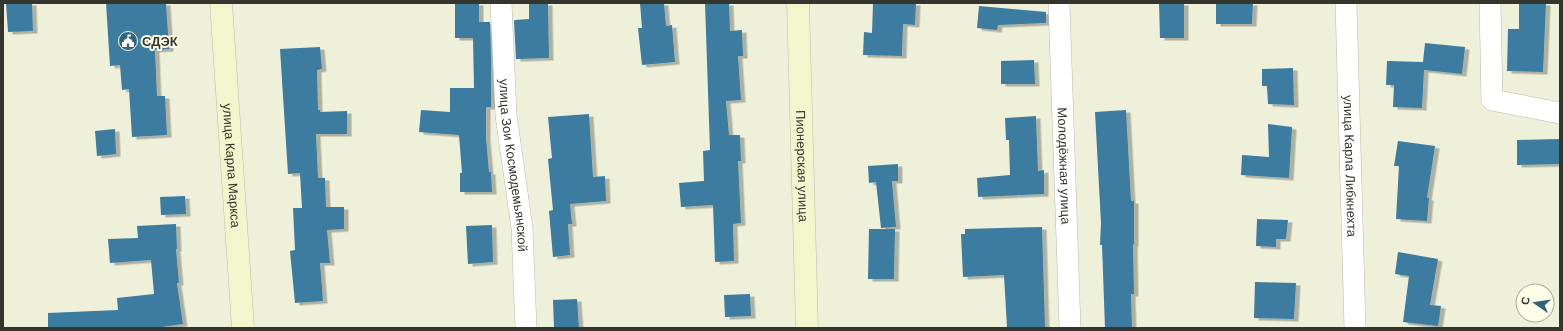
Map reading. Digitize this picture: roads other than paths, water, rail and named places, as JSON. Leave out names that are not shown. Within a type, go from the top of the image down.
[{"type":"street","name":"улица Карла Маркса","points":[[221,3],[243,328]]},
{"type":"street","name":"улица Зои Космодемьянской","points":[[501,3],[506,115],[522,228],[526,328]]},
{"type":"street","name":"Пионерская улица","points":[[798,3],[807,328]]},
{"type":"street","name":"Молодёжная улица","points":[[1059,3],[1070,328]]},
{"type":"street","name":"улица Карла Либкнехта","points":[[1346,3],[1356,328]]},
{"type":"street","points":[[1490,3],[1492,100],[1560,113]]},
{"type":"place","name":"СДЭК","points":[[128,41]]}]
